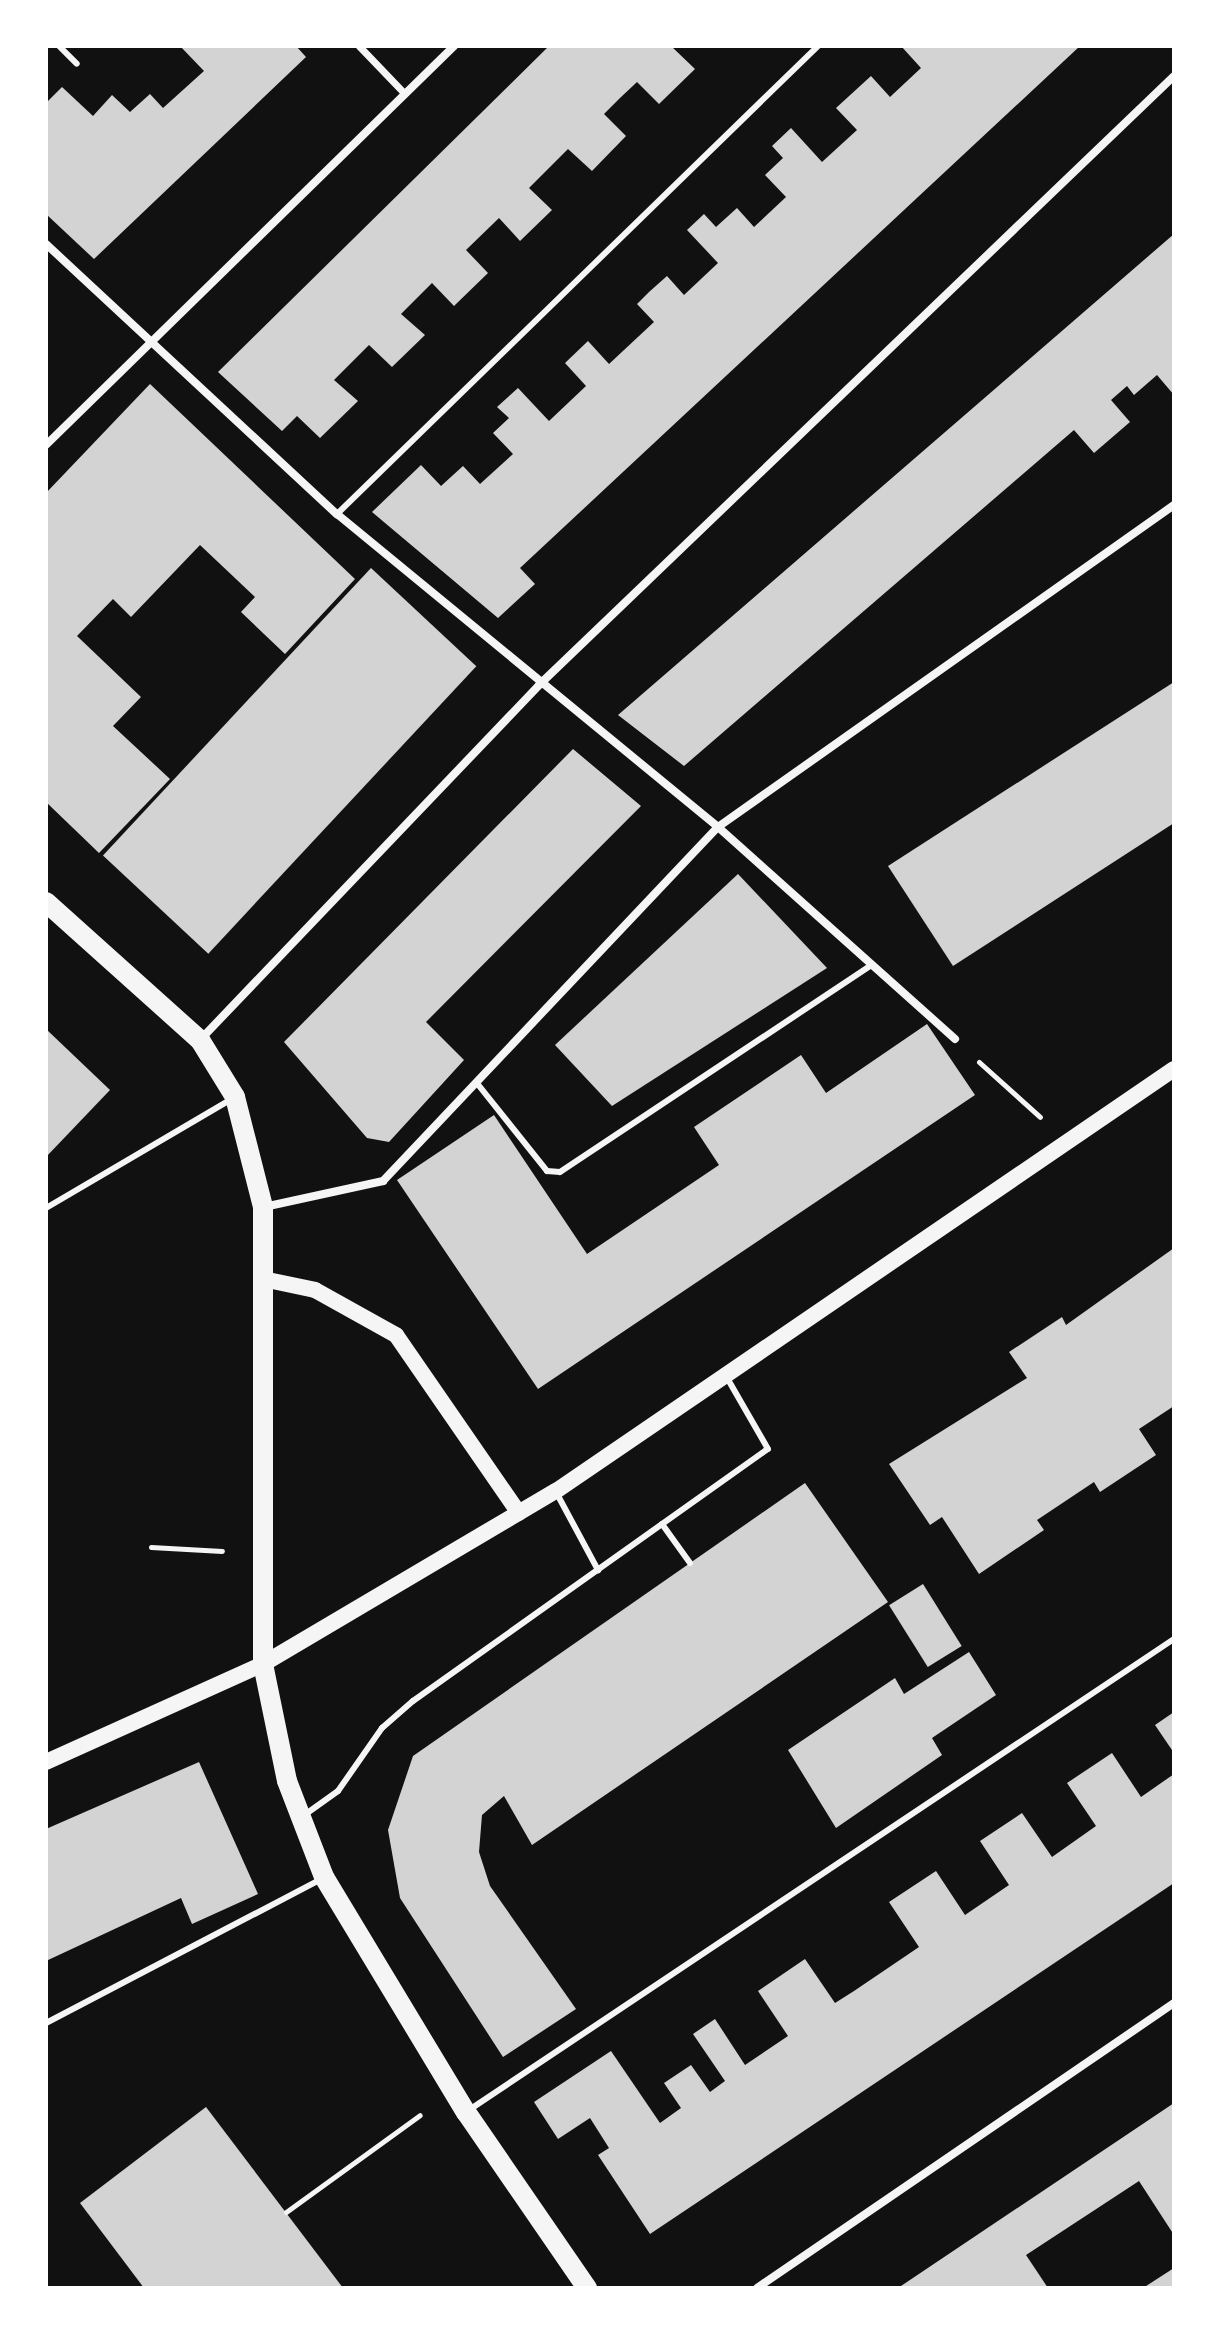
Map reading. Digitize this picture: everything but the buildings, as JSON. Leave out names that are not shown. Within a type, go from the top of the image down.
[{"type":"main road","points":[[46,902],[200,1040],[235,1097],[263,1207],[263,1664],[300,1818],[324,1877],[453,2091],[587,2288]]},
{"type":"main road","points":[[46,1762],[263,1664],[556,1491],[1174,1069]]},
{"type":"main road","points":[[263,1279],[315,1290],[396,1335],[519,1513]]},
{"type":"street","points":[[359,46],[405,94]]},
{"type":"street","points":[[46,445],[454,46]]},
{"type":"street","points":[[200,1040],[539,685],[1174,76]]},
{"type":"street","points":[[46,244],[337,514],[539,685],[718,827],[955,1039]]},
{"type":"street","points":[[263,1207],[383,1181],[718,827],[1174,505]]},
{"type":"street","points":[[757,2288],[1174,2003]]},
{"type":"lane","points":[[59,46],[77,64]]},
{"type":"lane","points":[[337,514],[818,46]]},
{"type":"lane","points":[[476,1082],[547,1171],[560,1172],[872,965]]},
{"type":"lane","points":[[46,1208],[235,1097]]},
{"type":"lane","points":[[300,1818],[338,1791],[382,1728],[413,1701],[768,1449],[725,1373]]},
{"type":"lane","points":[[556,1491],[598,1570]]},
{"type":"lane","points":[[662,1524],[690,1563]]},
{"type":"lane","points":[[466,2112],[1174,1639]]},
{"type":"lane","points":[[46,2023],[324,1877]]},
{"type":"path","points":[[955,1039],[1067,1141]]},
{"type":"path","points":[[151,1547],[264,1554]]},
{"type":"path","points":[[286,2212],[453,2091]]}]
